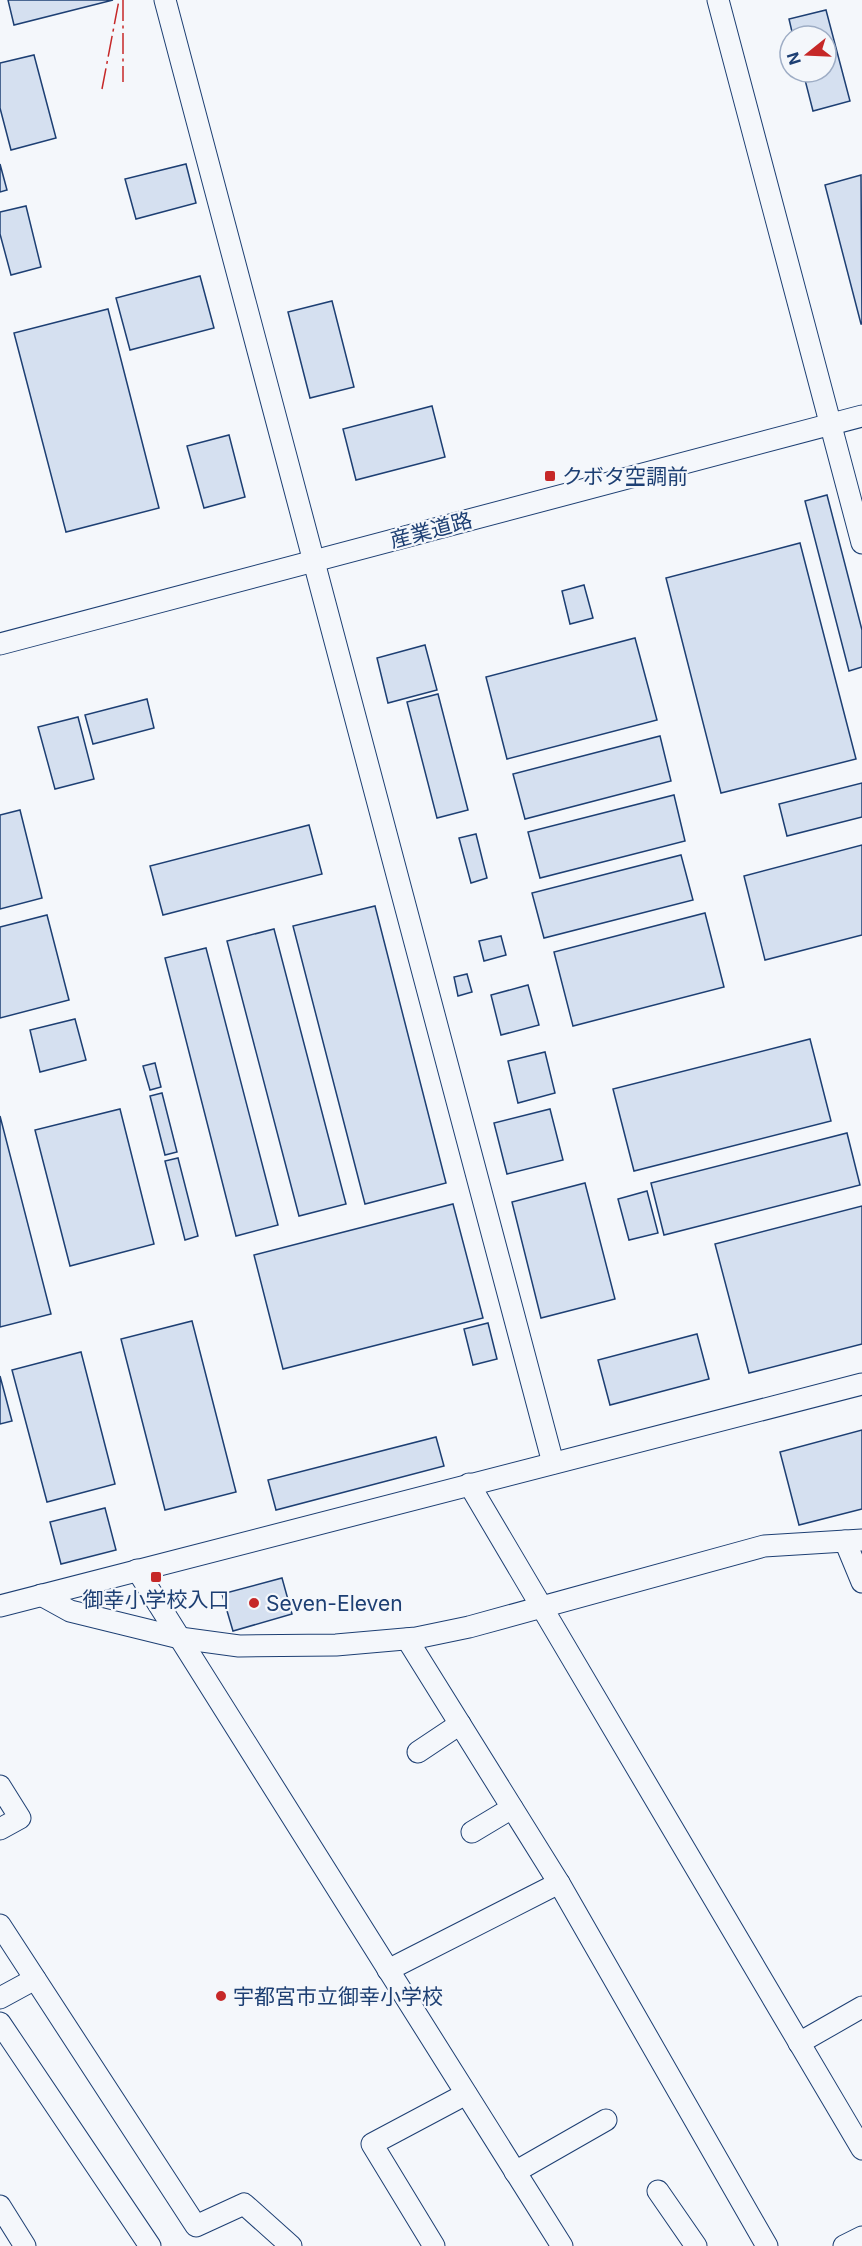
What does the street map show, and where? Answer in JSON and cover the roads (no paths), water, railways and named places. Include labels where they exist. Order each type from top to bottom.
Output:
[{"type":"street","points":[[165,0],[553,1463]]},
{"type":"street","points":[[718,0],[862,543]]},
{"type":"street","name":"産業道路","points":[[0,644],[862,416]]},
{"type":"street","points":[[0,1606],[862,1384]]},
{"type":"street","points":[[469,1484],[862,2149]]},
{"type":"street","points":[[41,1595],[70,1611],[180,1638],[239,1646],[336,1645],[407,1639],[469,1627],[542,1609],[764,1546],[853,1540],[862,1582]]},
{"type":"street","points":[[137,1570],[562,2246]]},
{"type":"street","points":[[407,1639],[559,1883],[767,2246]]},
{"type":"street","points":[[418,1752],[460,1724]]},
{"type":"street","points":[[0,1786],[20,1818],[0,1829]]},
{"type":"street","points":[[472,1832],[512,1808]]},
{"type":"street","points":[[388,1970],[559,1883]]},
{"type":"street","points":[[0,1925],[196,2226],[244,2204],[291,2246]]},
{"type":"street","points":[[0,1998],[35,1979]]},
{"type":"street","points":[[799,2043],[862,2007]]},
{"type":"street","points":[[0,2023],[150,2246]]},
{"type":"street","points":[[434,2246],[372,2144],[466,2094]]},
{"type":"street","points":[[515,2172],[606,2120]]},
{"type":"street","points":[[658,2191],[696,2246]]},
{"type":"street","points":[[0,2206],[25,2246]]},
{"type":"place","name":"クボタ空調前","points":[[550,476]]},
{"type":"place","name":"御幸小学校入口","points":[[156,1577]]},
{"type":"place","name":"Seven-Eleven","points":[[254,1603]]},
{"type":"place","name":"宇都宮市立御幸小学校","points":[[221,1996]]}]
